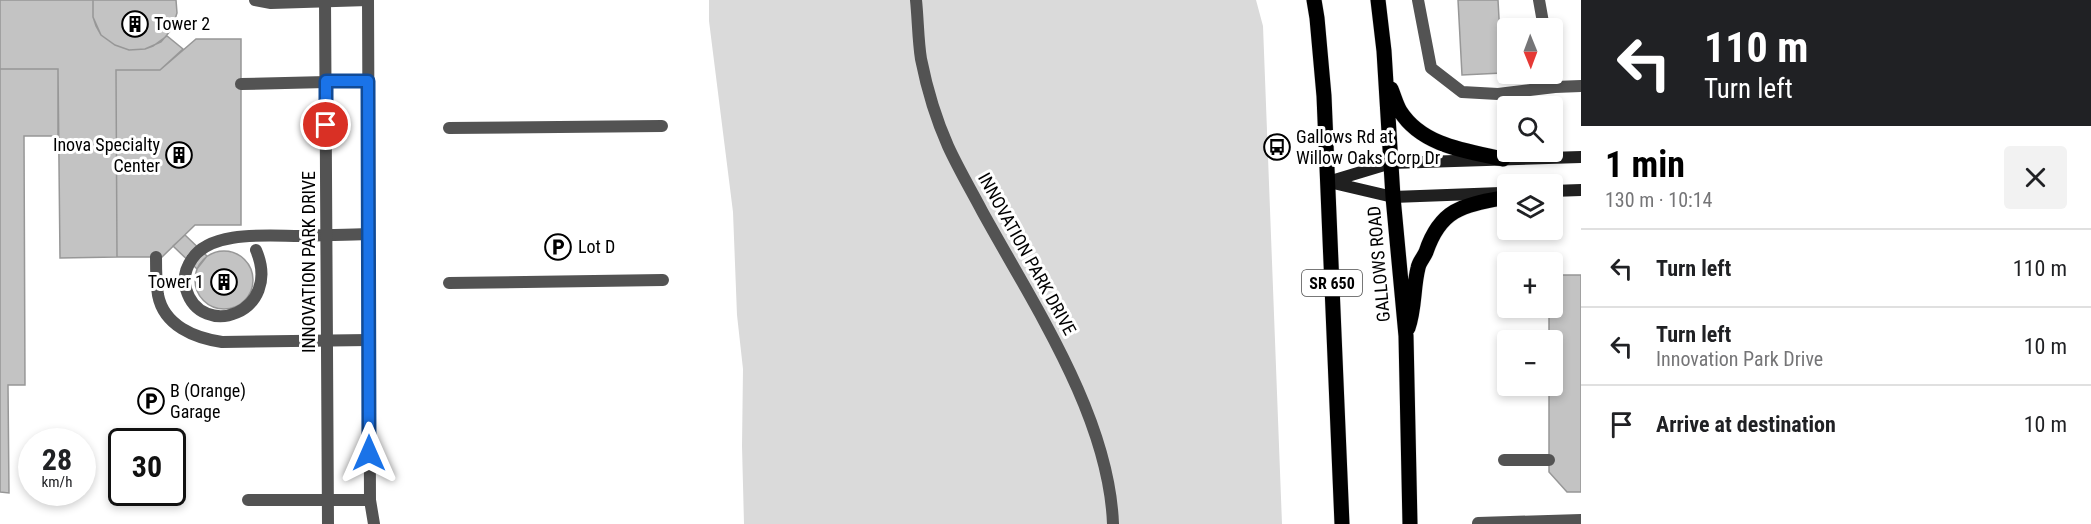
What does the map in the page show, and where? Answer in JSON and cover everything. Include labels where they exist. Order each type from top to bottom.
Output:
[{"type":"main road","name":"SR 650","points":[[1314,0],[1324,96],[1342,524]]},
{"type":"main road","name":"GALLOWS ROAD","points":[[1378,0],[1406,336],[1410,524]]},
{"type":"main road","points":[[1386,78],[1401,111],[1410,123],[1424,135],[1438,143],[1497,158]]},
{"type":"main road","points":[[1406,336],[1413,312],[1418,267],[1437,227],[1449,214],[1463,206],[1497,198]]},
{"type":"street","points":[[255,0],[271,3],[368,0],[370,500],[374,524]]},
{"type":"street","name":"INNOVATION PARK DRIVE","points":[[326,0],[328,524]]},
{"type":"street","name":"INNOVATION PARK DRIVE","points":[[916,0],[921,57],[948,147],[1072,376],[1100,451],[1109,485],[1113,524]]},
{"type":"street","points":[[1418,0],[1431,68],[1462,92],[1498,94],[1581,86]]},
{"type":"street","points":[[1539,0],[1542,18]]},
{"type":"street","points":[[241,84],[368,81]]},
{"type":"street","points":[[449,128],[662,126]]},
{"type":"street","points":[[1563,157],[1581,157]]},
{"type":"street","points":[[1328,182],[1391,163],[1497,159]]},
{"type":"street","points":[[1328,182],[1393,197],[1497,195]]},
{"type":"street","points":[[1563,191],[1581,190]]},
{"type":"street","points":[[256,250],[262,271],[262,282],[251,304],[230,315],[216,316],[204,312],[194,304],[186,291],[184,279],[186,267],[196,253],[211,243],[248,237],[368,234]]},
{"type":"street","points":[[156,257],[158,298],[165,312],[189,334],[222,342],[369,340]]},
{"type":"street","points":[[449,283],[663,280]]},
{"type":"street","points":[[1504,460],[1549,460]]},
{"type":"street","points":[[248,500],[370,500]]},
{"type":"street","points":[[1478,523],[1581,520]]},
{"type":"shaded area","points":[[709,0],[1256,0],[1263,26],[1282,524],[744,524],[743,369],[737,315],[733,212],[709,21]]},
{"type":"building","points":[[0,0],[93,0],[93,17],[96,26],[101,35],[115,45],[129,50],[145,49],[167,36],[183,49],[160,70],[116,70],[117,257],[60,258],[58,69],[0,69]]},
{"type":"building","name":"Tower 2","points":[[93,0],[176,0],[177,13],[172,29],[161,42],[145,49],[129,50],[115,45],[101,35],[93,17]]},
{"type":"building","points":[[1458,0],[1498,0],[1497,73],[1462,75]]},
{"type":"building","name":"Inova Specialty Center","points":[[196,39],[241,39],[241,225],[195,225],[162,257],[117,257],[116,70],[160,70]]},
{"type":"building","points":[[0,69],[58,69],[58,136],[24,136],[25,385],[8,385],[9,493],[0,492]]},
{"type":"building","points":[[185,235],[207,256],[197,269],[173,246]]},
{"type":"building","name":"Tower 1","points":[[224,251],[235,253],[248,264],[253,280],[251,291],[240,304],[224,309],[213,307],[200,296],[195,280],[197,269],[208,256]]},
{"type":"building","points":[[1563,275],[1581,275],[1581,492],[1567,492],[1549,472],[1549,396],[1563,396],[1563,330],[1549,330],[1549,318],[1563,318]]},
{"type":"place","name":"Tower 2","points":[[135,24]]},
{"type":"place","name":"Gallows Rd at Willow Oaks Corp Dr","points":[[1277,147]]},
{"type":"place","name":"Inova Specialty Center","points":[[179,155]]},
{"type":"place","name":"Lot D","points":[[558,247]]},
{"type":"place","name":"Tower 1","points":[[224,282]]},
{"type":"place","name":"B (Orange) Garage","points":[[151,401]]},
{"type":"route","points":[[326,125],[326,81],[368,81],[369,453]]}]
